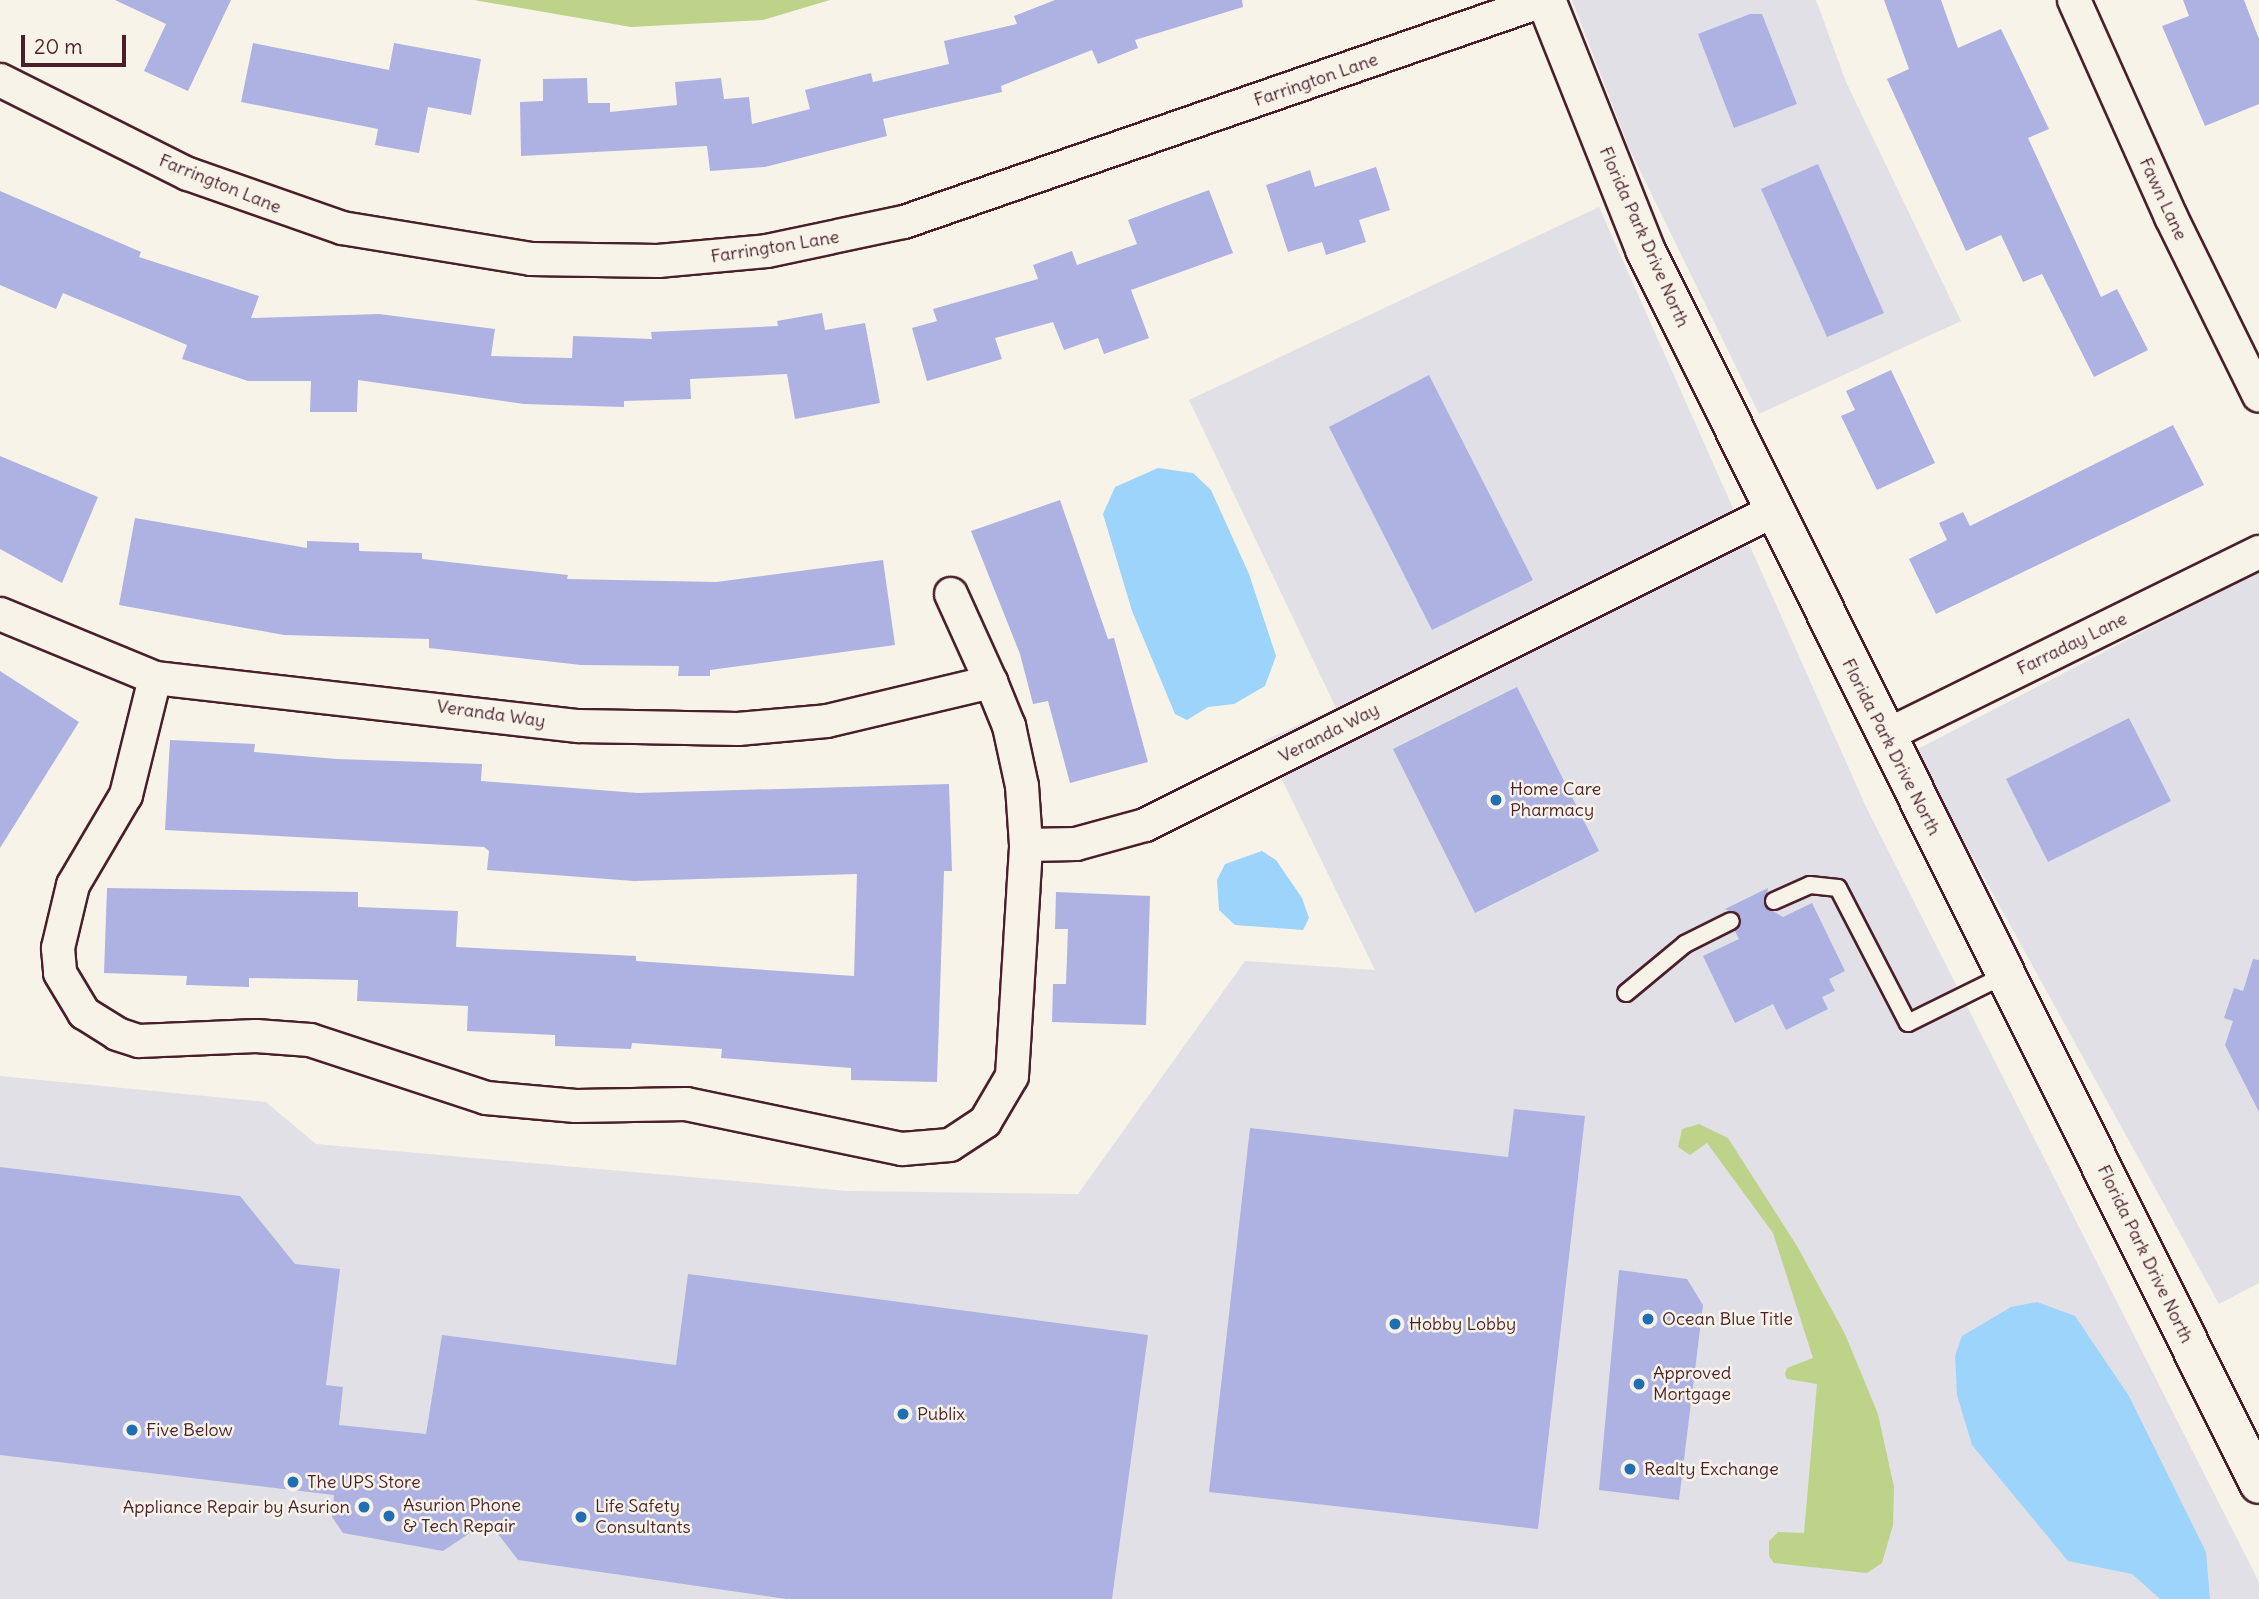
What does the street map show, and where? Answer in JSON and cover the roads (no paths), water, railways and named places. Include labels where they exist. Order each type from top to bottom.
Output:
[{"type":"street","name":"Farrington Lane","points":[[0,80],[188,174],[342,228],[531,259],[672,260],[767,251],[904,222],[1546,0]]},
{"type":"street","name":"Florida Park Drive North","points":[[1546,0],[1645,249],[2259,1484]]},
{"type":"street","name":"Fawn Lane","points":[[2074,0],[2171,217],[2259,396]]},
{"type":"street","name":"Veranda Way","points":[[1026,845],[1097,841],[1145,825],[1773,511]]},
{"type":"street","name":"Farraday Lane","points":[[1885,736],[2259,552]]},
{"type":"street","points":[[155,678],[131,783],[73,885],[58,948],[60,973],[85,1013],[117,1034],[139,1041],[256,1036],[310,1040],[486,1098],[576,1106],[686,1104],[902,1149],[950,1145],[985,1122],[1012,1076],[1026,845],[1022,786],[1009,726],[951,594]]},
{"type":"street","name":"Veranda Way","points":[[0,614],[155,678],[662,730],[827,722],[991,682]]},
{"type":"lane","points":[[1774,901],[1810,885],[1838,888],[1909,1023],[2005,975]]},
{"type":"lane","points":[[1626,993],[1685,944],[1731,921]]},
{"type":"water","points":[[1158,468],[1193,473],[1211,490],[1249,574],[1276,656],[1265,686],[1234,704],[1208,707],[1187,720],[1175,714],[1132,611],[1103,514],[1115,487]]},
{"type":"water","points":[[1262,851],[1276,860],[1302,898],[1309,918],[1303,930],[1235,925],[1219,910],[1217,880],[1225,864]]},
{"type":"water","points":[[2037,1302],[2075,1316],[2129,1396],[2206,1552],[2210,1599],[2160,1599],[2132,1574],[2068,1561],[1972,1445],[1957,1395],[1955,1356],[1962,1336],[2011,1307]]},
{"type":"place","name":"Home Care Pharmacy","points":[[1496,800]]},
{"type":"place","name":"Ocean Blue Title","points":[[1648,1319]]},
{"type":"place","name":"Hobby Lobby","points":[[1395,1324]]},
{"type":"place","name":"Approved Mortgage","points":[[1639,1384]]},
{"type":"place","name":"Publix","points":[[903,1414]]},
{"type":"place","name":"Five Below","points":[[132,1430]]},
{"type":"place","name":"Realty Exchange","points":[[1630,1469]]},
{"type":"place","name":"The UPS Store","points":[[293,1482]]},
{"type":"place","name":"Appliance Repair by Asurion","points":[[364,1507]]},
{"type":"place","name":"Asurion Phone & Tech Repair","points":[[389,1516]]},
{"type":"place","name":"Life Safety Consultants","points":[[581,1517]]}]
